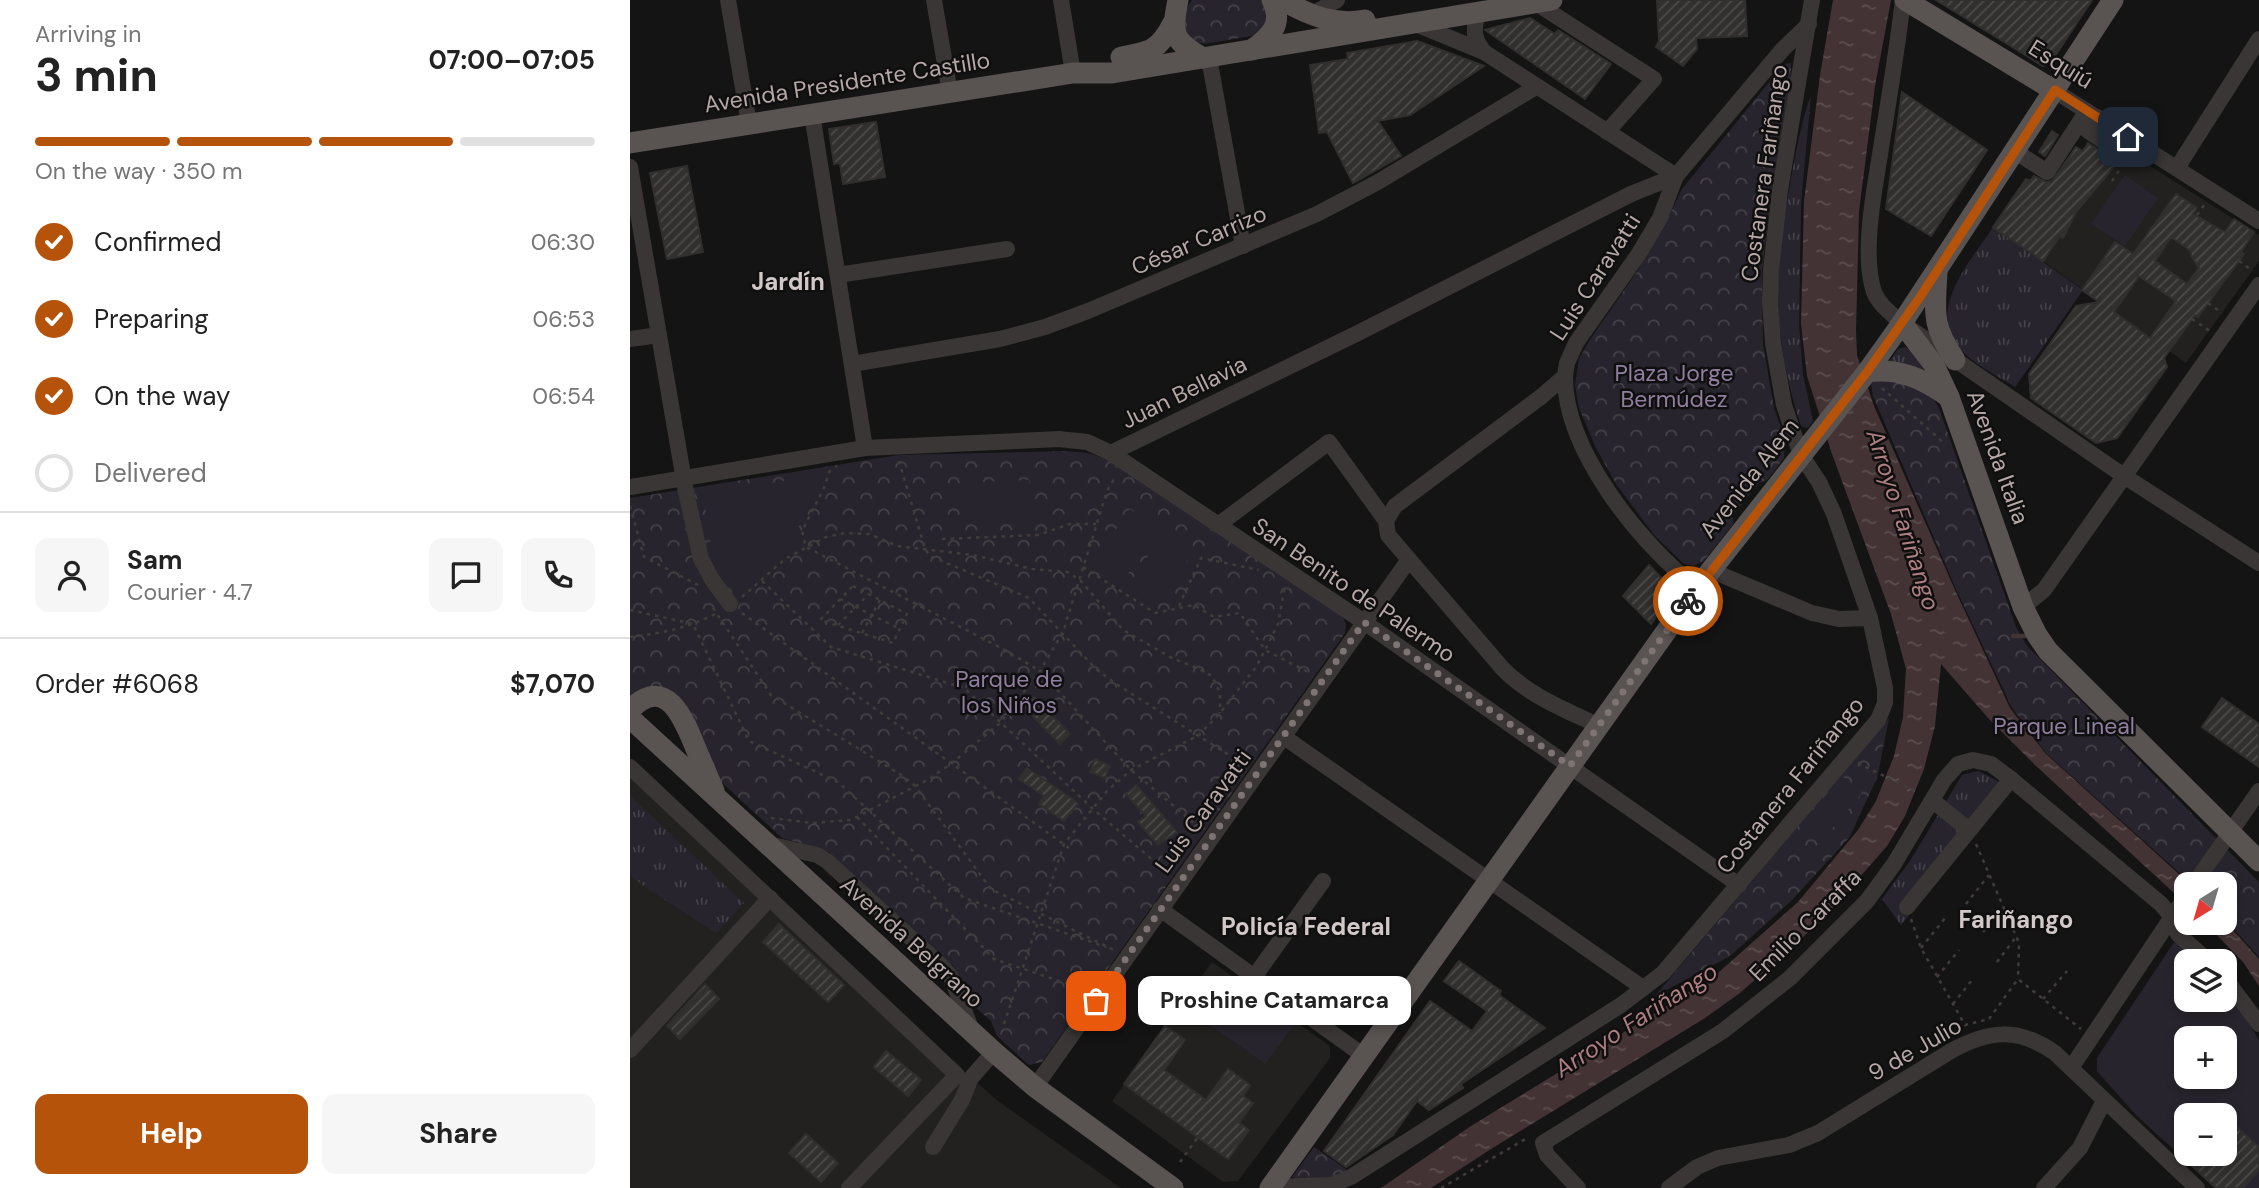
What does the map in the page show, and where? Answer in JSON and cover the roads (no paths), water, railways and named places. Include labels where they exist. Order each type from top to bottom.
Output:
[{"type":"main road","points":[[1178,0],[1174,31],[1181,43],[1206,58]]},
{"type":"main road","points":[[1252,50],[1274,29],[1277,12],[1272,0]]},
{"type":"main road","points":[[1282,0],[1311,15],[1331,21],[1352,22],[1544,1]]},
{"type":"main road","name":"Esquiú","points":[[1904,0],[2055,90]]},
{"type":"main road","name":"Avenida Alem","points":[[1270,1188],[1710,570],[1815,438],[1872,378],[1902,323],[2113,0]]},
{"type":"main road","points":[[1252,50],[1416,24],[1479,7]]},
{"type":"main road","name":"Avenida Presidente Castillo","points":[[1073,73],[1109,60],[1147,52],[1157,47],[1173,23]]},
{"type":"main road","name":"Avenida Presidente Castillo","points":[[630,143],[1073,73],[1112,73],[1252,50]]},
{"type":"main road","points":[[1938,270],[1936,324],[1941,340],[1955,360]]},
{"type":"main road","name":"Avenida Italia","points":[[1902,323],[1934,365],[1949,397],[2023,607],[2037,635],[2049,651],[2259,861]]},
{"type":"main road","points":[[1872,378],[1883,370],[1900,372],[1924,381],[1949,397]]},
{"type":"main road","points":[[630,710],[646,697],[657,696],[672,703],[688,730],[717,799]]},
{"type":"main road","name":"Avenida Belgrano","points":[[630,718],[994,1052],[1035,1087],[1173,1188]]},
{"type":"street","points":[[728,0],[749,124]]},
{"type":"street","points":[[934,0],[950,93]]},
{"type":"street","points":[[1061,0],[1073,73]]},
{"type":"street","points":[[1311,15],[1337,0]]},
{"type":"street","name":"Costanera Fariñango","points":[[1270,1188],[1332,1185],[1351,1177],[1621,1005],[1663,973],[1878,720],[1885,703],[1885,688],[1870,618],[1834,514],[1819,482],[1801,455],[1784,405],[1773,343],[1771,270],[1780,190],[1812,0]]},
{"type":"street","name":"Avenida Italia","points":[[1902,323],[1875,295],[1869,259],[1872,204],[1904,0]]},
{"type":"street","points":[[1544,1],[1654,79],[1607,132]]},
{"type":"street","points":[[1479,7],[1474,33],[1483,52]]},
{"type":"street","points":[[1416,24],[1483,52],[1676,176]]},
{"type":"street","name":"Luis Caravatti","points":[[1386,522],[1395,506],[1542,397],[1565,376],[1567,363],[1576,343],[1644,246],[1660,218],[1676,176],[1783,49],[1809,24]]},
{"type":"street","points":[[2177,168],[2259,39]]},
{"type":"street","points":[[1206,58],[1243,246]]},
{"type":"street","name":"César Carrizo","points":[[852,364],[1000,339],[1045,327],[1317,214],[1378,182],[1536,87]]},
{"type":"street","name":"Esquiú","points":[[2055,90],[2259,221]]},
{"type":"street","points":[[812,114],[865,448]]},
{"type":"street","points":[[2016,152],[2048,172],[2092,114]]},
{"type":"street","points":[[630,167],[684,477],[701,559],[730,604]]},
{"type":"street","name":"Juan Bellavia","points":[[630,487],[865,448],[1059,439],[1087,442],[1111,453],[1356,334],[1630,194],[1676,176]]},
{"type":"street","points":[[838,275],[1007,249]]},
{"type":"street","points":[[2023,607],[2044,590],[2259,285]]},
{"type":"street","points":[[1902,323],[2124,476],[2259,563]]},
{"type":"street","points":[[630,340],[659,335]]},
{"type":"street","points":[[1565,376],[1570,410],[1580,441],[1595,470],[1615,502],[1660,555],[1673,570],[1697,588]]},
{"type":"street","points":[[1218,525],[1329,442],[1386,522],[1388,535],[1408,561],[1519,685],[1599,726]]},
{"type":"street","name":"San Benito de Palermo","points":[[1111,453],[1364,622],[1739,885]]},
{"type":"street","name":"Luis Caravatti","points":[[1035,1087],[1408,561]]},
{"type":"street","points":[[1710,570],[1812,613],[1839,619],[1870,618]]},
{"type":"street","points":[[1284,737],[1643,988]]},
{"type":"street","name":"Emilio Caraffa","points":[[1578,1188],[1547,1155],[1543,1143],[1723,1031],[1790,978],[1867,901],[1894,864],[1944,780],[1958,764],[1973,760],[1991,764],[2161,904],[2174,905]]},
{"type":"street","points":[[630,767],[957,1074],[849,1188]]},
{"type":"street","points":[[1907,907],[2011,779]]},
{"type":"street","points":[[2202,872],[2259,791]]},
{"type":"street","points":[[1933,801],[1969,830]]},
{"type":"street","points":[[765,843],[817,855],[828,861],[944,968],[952,979],[973,1033]]},
{"type":"street","points":[[1254,977],[1323,881]]},
{"type":"street","points":[[630,1050],[770,898]]},
{"type":"street","points":[[1160,909],[1364,1056]]},
{"type":"street","points":[[2071,1068],[2174,914]]},
{"type":"street","name":"Emilio Caraffa","points":[[2179,935],[2195,949]]},
{"type":"street","points":[[2237,994],[2259,1024]]},
{"type":"street","name":"9 de Julio","points":[[1669,1188],[1697,1167],[1718,1158],[1789,1145],[1818,1133],[1971,1040],[1999,1033],[2042,1043],[2197,1188]]},
{"type":"street","points":[[933,1147],[962,1100],[971,1077],[994,1052]]},
{"type":"street","points":[[947,1085],[962,1100]]},
{"type":"street","points":[[2049,1186],[2080,1148],[2104,1101]]},
{"type":"water","name":"Arroyo Fariñango","points":[[1833,0],[1891,0],[1875,86],[1859,211],[1857,355],[1874,406],[2010,708],[2046,754],[2177,872],[2174,872],[2174,893],[2035,765],[1989,719],[1941,664],[1935,726],[1924,769],[1905,816],[1887,846],[1821,921],[1740,993],[1705,1018],[1431,1188],[1381,1188],[1471,1126],[1719,972],[1798,902],[1858,830],[1876,801],[1894,756],[1903,717],[1906,669],[1891,614],[1832,454],[1807,376],[1801,324],[1804,201],[1820,75]]},
{"type":"water","points":[[2237,934],[2259,959],[2259,986],[2237,956],[2237,949],[2230,949],[2217,935]]},
{"type":"waterway","points":[[2013,636],[2029,636]]},
{"type":"place","name":"Proshine Catamarca","points":[[1096,1001]]},
{"type":"district","name":"Jardín","points":[[788,282]]},
{"type":"district","name":"Fariñango","points":[[2016,920]]},
{"type":"district","name":"Policía Federal","points":[[1306,927]]},
{"type":"park label","name":"Plaza Jorge Bermúdez","points":[[1674,386]]},
{"type":"park label","name":"Parque de los Niños","points":[[1009,692]]},
{"type":"park label","name":"Parque Lineal","points":[[2064,726]]}]
